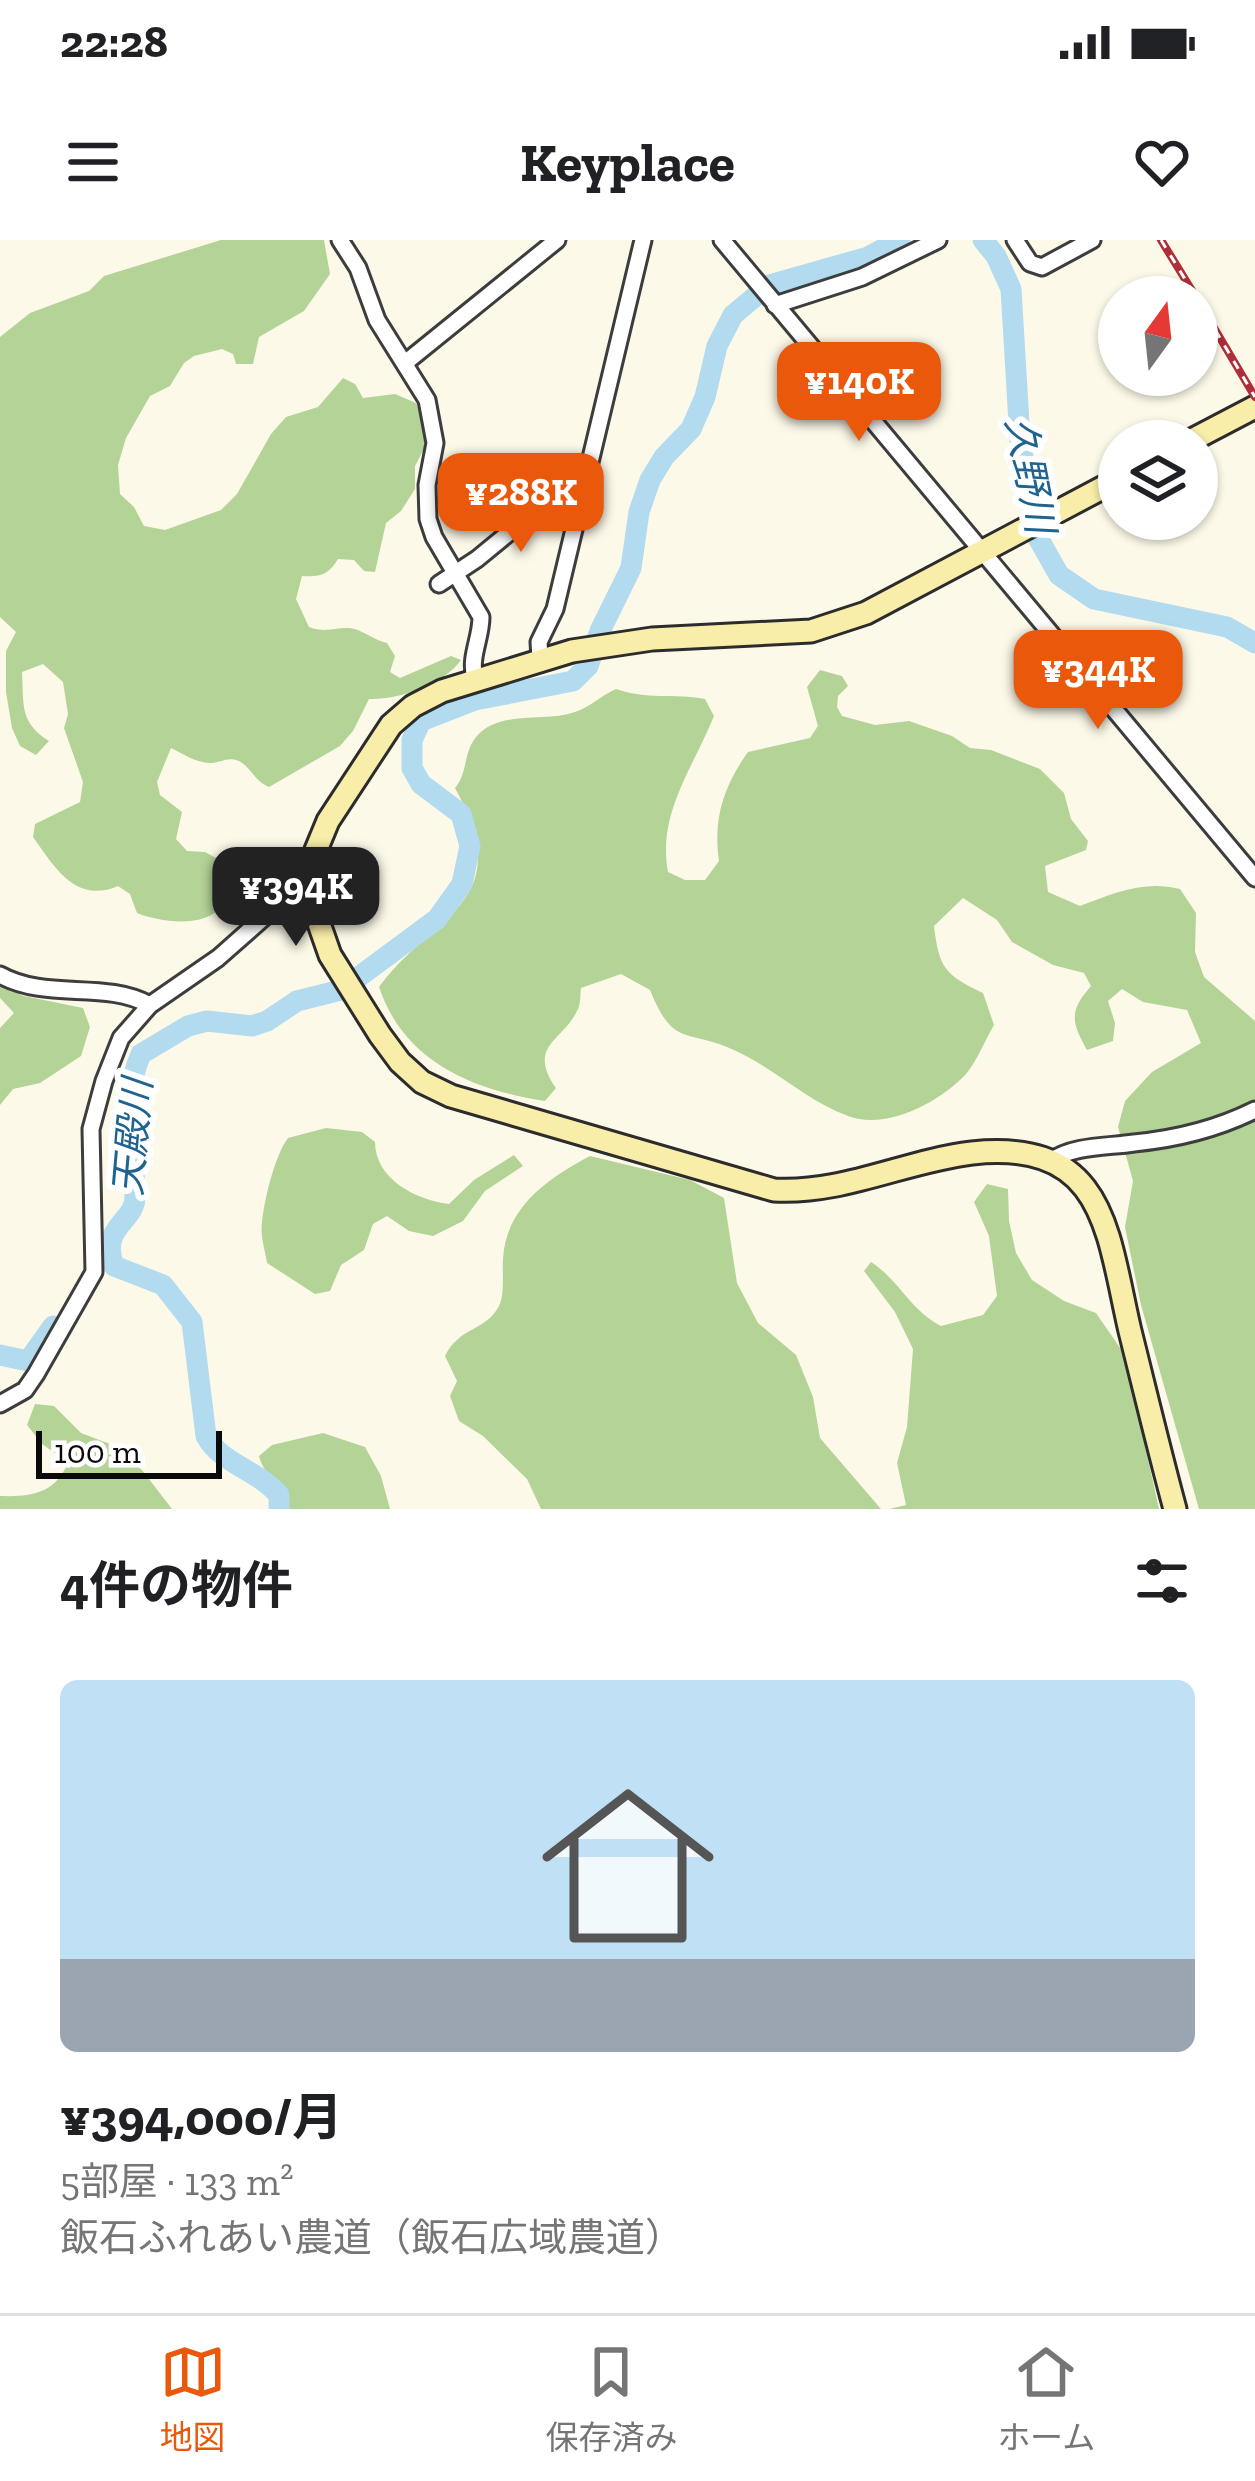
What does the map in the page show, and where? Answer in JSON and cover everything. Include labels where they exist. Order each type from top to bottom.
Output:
[{"type":"street","points":[[340,240],[364,281],[377,320],[427,400],[434,432],[428,519],[481,617],[471,666],[475,679]]},
{"type":"street","points":[[405,363],[557,240]]},
{"type":"street","points":[[540,659],[539,643],[555,610],[643,240]]},
{"type":"street","points":[[722,240],[1255,878]]},
{"type":"street","points":[[772,301],[880,269],[938,240]]},
{"type":"street","points":[[1016,240],[1030,263],[1042,267],[1092,240]]},
{"type":"street","points":[[1218,426],[1255,407]]},
{"type":"street","points":[[439,584],[567,484],[584,479]]},
{"type":"street","points":[[1098,490],[866,613],[811,631],[611,644],[572,651],[475,679],[413,706],[383,736],[328,821],[316,850],[309,895],[319,930],[400,1062],[422,1082],[451,1096],[735,1181],[798,1192],[964,1154],[1001,1151],[1051,1161],[1084,1189],[1110,1232],[1175,1509]]},
{"type":"street","points":[[0,1404],[25,1390],[94,1272],[91,1129],[121,1038],[150,1005],[218,958],[279,904],[309,895]]},
{"type":"street","points":[[0,974],[28,988],[112,994],[150,1005]]},
{"type":"street","points":[[1051,1161],[1062,1153],[1214,1127],[1255,1110]]},
{"type":"green space","points":[[221,240],[324,240],[330,274],[304,311],[259,337],[253,364],[236,364],[233,354],[222,349],[194,356],[170,386],[150,396],[126,438],[118,465],[120,494],[144,526],[165,530],[221,510],[237,494],[286,417],[318,407],[343,378],[355,384],[363,398],[395,394],[416,403],[423,416],[425,447],[415,466],[415,489],[401,511],[386,523],[375,572],[364,571],[354,560],[338,559],[323,574],[302,576],[296,599],[309,627],[354,629],[387,643],[395,656],[390,672],[400,678],[451,656],[461,660],[443,677],[419,689],[369,699],[340,746],[269,787],[239,761],[204,762],[171,748],[157,782],[160,795],[182,812],[176,839],[187,851],[205,852],[229,865],[226,896],[215,913],[170,921],[137,913],[130,894],[118,886],[103,890],[78,887],[58,871],[33,837],[35,824],[80,802],[83,782],[64,728],[68,714],[63,682],[43,664],[22,672],[24,703],[32,727],[49,741],[36,755],[20,746],[12,728],[6,651],[16,632],[0,617],[0,337],[30,313],[89,291],[104,276]]},
{"type":"green space","points":[[820,670],[842,676],[848,686],[838,696],[842,716],[875,725],[909,721],[952,736],[970,748],[991,750],[1040,769],[1064,793],[1071,819],[1088,841],[1086,850],[1045,866],[1048,892],[1080,906],[1142,887],[1180,889],[1196,913],[1195,952],[1204,977],[1255,1021],[1255,1509],[1199,1509],[1141,1305],[1125,1227],[1133,1181],[1118,1127],[1125,1101],[1152,1072],[1201,1043],[1187,1010],[1143,1002],[1122,989],[1108,1001],[1115,1023],[1113,1041],[1087,1050],[1075,1017],[1091,986],[1084,973],[1053,965],[1012,942],[997,920],[963,898],[934,926],[938,952],[952,975],[983,993],[994,1025],[970,1069],[955,1084],[927,1104],[895,1117],[863,1120],[848,1116],[734,1050],[683,1034],[666,1021],[650,990],[621,974],[581,988],[578,1009],[546,1053],[548,1074],[556,1088],[545,1101],[492,1089],[444,1068],[405,1035],[390,1013],[379,987],[462,903],[474,882],[478,857],[472,827],[455,788],[472,743],[486,728],[509,720],[575,712],[616,689],[705,699],[714,716],[672,811],[666,851],[668,872],[685,880],[705,880],[719,861],[719,817],[732,778],[748,752],[810,738],[818,726],[807,687]]},
{"type":"green space","points":[[0,986],[83,1008],[90,1027],[81,1056],[40,1083],[13,1089],[0,1105],[0,1028],[14,1013],[0,998]]},
{"type":"green space","points":[[326,1128],[362,1132],[375,1142],[390,1177],[436,1202],[449,1204],[474,1180],[514,1155],[523,1166],[485,1191],[463,1221],[433,1236],[409,1231],[387,1216],[373,1224],[364,1250],[341,1265],[330,1291],[315,1294],[267,1263],[262,1228],[271,1178],[288,1138]]},
{"type":"green space","points":[[590,1156],[690,1180],[724,1198],[737,1283],[758,1323],[796,1355],[813,1397],[820,1438],[881,1509],[541,1509],[527,1479],[483,1436],[459,1421],[450,1396],[457,1381],[445,1356],[458,1339],[487,1321],[499,1306],[506,1241],[521,1210],[544,1185]]},
{"type":"green space","points":[[987,1184],[1008,1189],[1016,1253],[1032,1280],[1064,1301],[1096,1313],[1125,1355],[1159,1509],[889,1509],[906,1505],[897,1463],[907,1427],[913,1349],[895,1312],[864,1271],[871,1262],[941,1326],[983,1315],[997,1296],[989,1236],[974,1202]]},
{"type":"green space","points":[[35,1404],[54,1406],[81,1433],[110,1444],[142,1470],[172,1509],[0,1509],[0,1496],[22,1496],[49,1487],[68,1462],[42,1444],[27,1425]]},
{"type":"green space","points":[[323,1433],[365,1447],[381,1476],[390,1509],[287,1509],[283,1493],[259,1456],[272,1445]]},
{"type":"waterway","name":"天殿川","points":[[114,1266],[111,1242],[135,1197],[130,1107],[141,1054],[188,1026],[207,1021],[252,1026],[297,1001],[341,990],[437,919],[462,884],[470,846],[461,814],[421,784],[412,768],[412,740],[421,721],[475,700],[573,681],[588,666],[631,568],[639,512],[650,480],[691,429],[705,397],[717,346],[733,315],[769,285],[868,257],[900,240]]},
{"type":"waterway","name":"久野川","points":[[983,240],[1011,289],[1020,440],[1037,536],[1059,575],[1094,599],[1227,627],[1255,643]]},
{"type":"waterway","name":"天殿川","points":[[114,1266],[163,1285],[192,1322],[206,1436],[221,1454],[270,1486],[279,1495],[279,1509]]},
{"type":"waterway","points":[[0,1355],[28,1361],[53,1326]]},
{"type":"railway","points":[[1161,240],[1183,276]]},
{"type":"railway","points":[[1218,334],[1255,397]]}]
